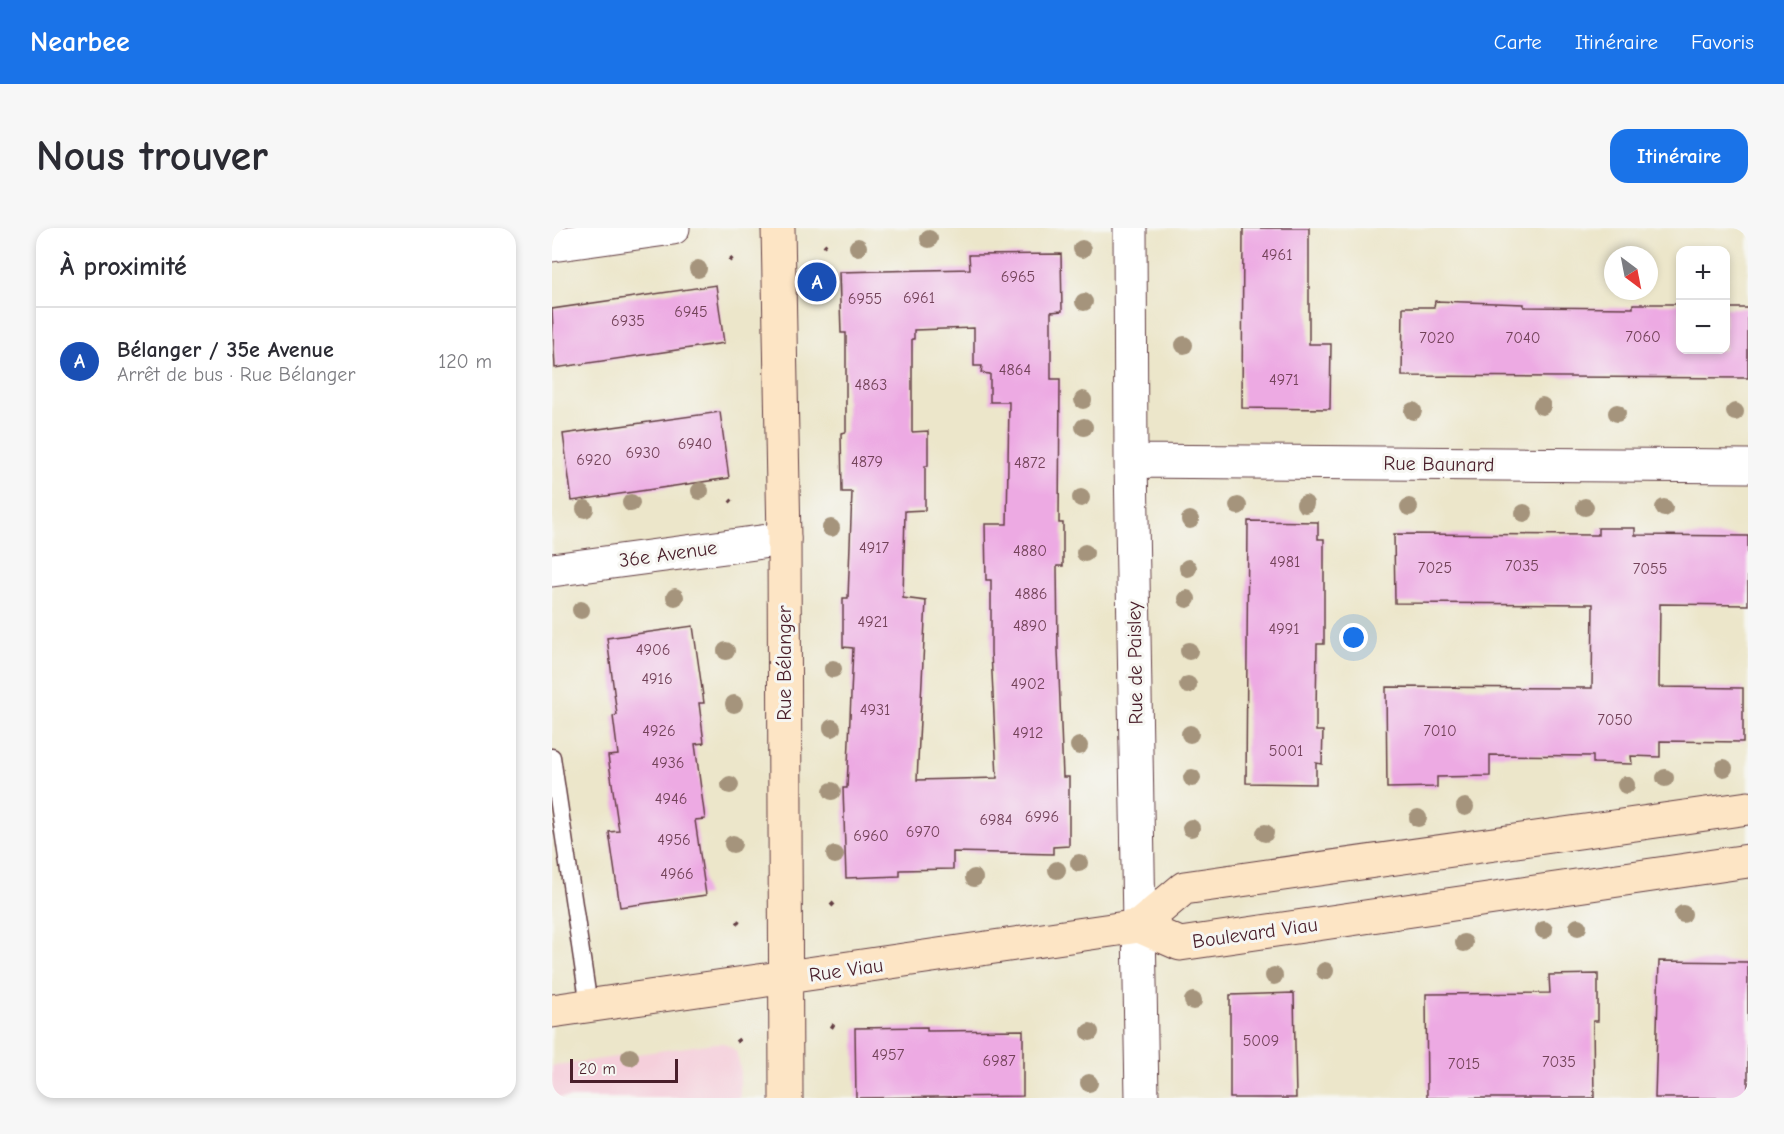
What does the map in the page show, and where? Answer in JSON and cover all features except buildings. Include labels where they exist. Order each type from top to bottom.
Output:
[{"type":"main road","name":"Rue Bélanger","points":[[778,228],[784,539],[786,1098]]},
{"type":"main road","points":[[1139,926],[1184,888],[1748,808]]},
{"type":"main road","name":"Boulevard Viau","points":[[1139,926],[1180,944],[1748,861]]},
{"type":"main road","name":"Rue Viau","points":[[552,1011],[1139,926]]},
{"type":"street","points":[[552,245],[673,228]]},
{"type":"street","name":"Rue de Paisley","points":[[1130,228],[1131,461],[1142,1098]]},
{"type":"street","name":"Rue Baunard","points":[[1131,461],[1748,466]]},
{"type":"street","name":"36e Avenue","points":[[552,570],[784,539]]},
{"type":"lane","points":[[552,757],[589,1006]]},
{"type":"path","points":[[729,261],[734,257]]},
{"type":"shaded area","points":[[724,1043],[736,1051],[740,1066],[740,1098],[552,1098],[552,1066]]},
{"type":"place","name":"Bélanger / 35e Avenue","points":[[817,282]]}]
